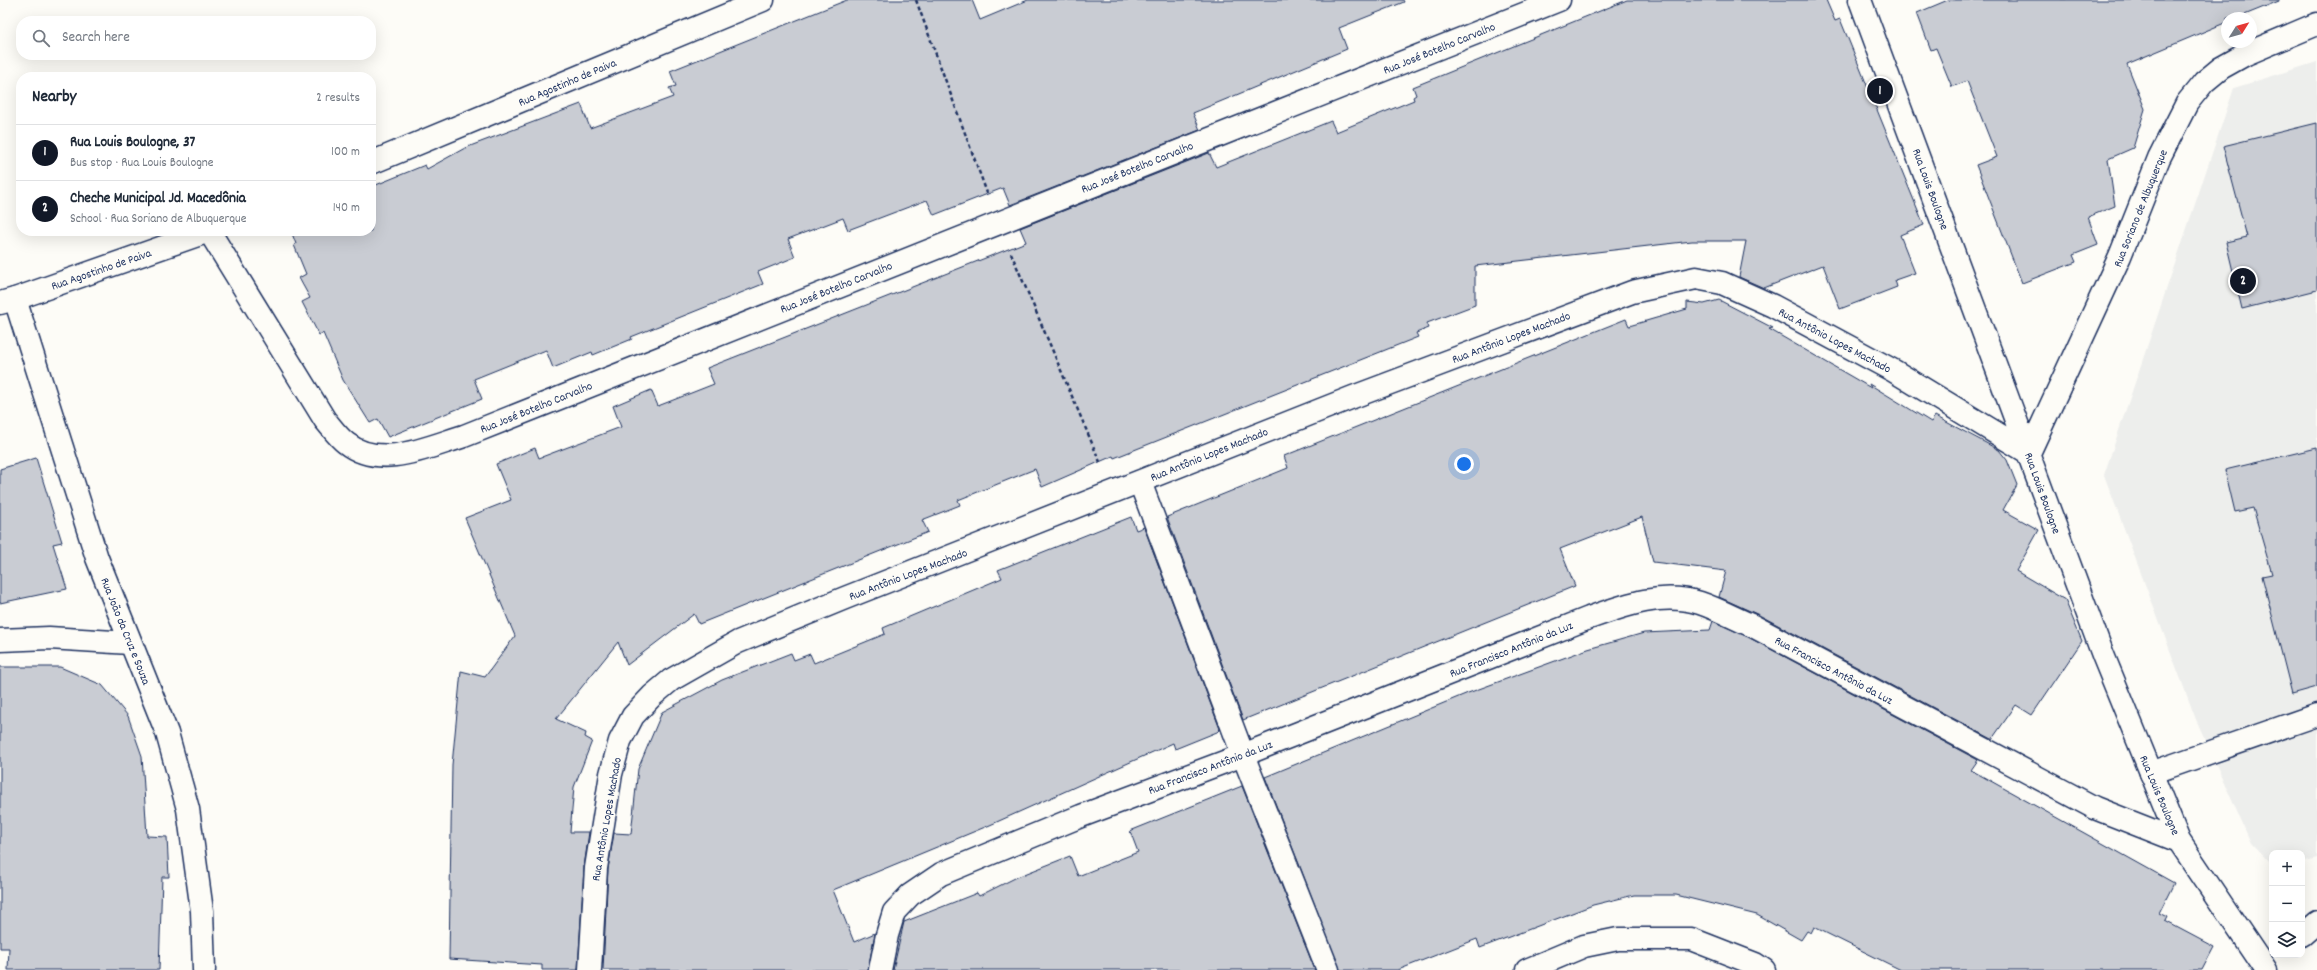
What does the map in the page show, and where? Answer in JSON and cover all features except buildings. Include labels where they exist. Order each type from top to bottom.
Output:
[{"type":"street","name":"Rua Agostinho de Paiva","points":[[376,162],[763,0]]},
{"type":"street","name":"Rua José Botelho Carvalho","points":[[212,236],[325,420],[347,443],[369,454],[401,455],[464,436],[1559,0]]},
{"type":"street","name":"Rua Louis Boulogne","points":[[1860,0],[2103,655],[2179,841],[2270,964]]},
{"type":"street","name":"Rua Soriano de Albuquerque","points":[[2029,454],[2120,256],[2159,158],[2187,103],[2204,82],[2221,68],[2246,54],[2317,24]]},
{"type":"street","name":"Rua Agostinho de Paiva","points":[[8,301],[195,236]]},
{"type":"street","name":"Rua Antônio Lopes Machado","points":[[590,970],[596,868],[611,774],[620,742],[633,716],[652,696],[671,680],[738,642],[1353,397],[1632,292],[1696,278],[1722,283],[1773,306],[1894,372],[2029,454]]},
{"type":"street","name":"Rua João da Cruz e Souza","points":[[8,301],[97,558],[167,733],[188,808],[202,911],[204,970]]},
{"type":"street","points":[[1140,482],[1328,970]]},
{"type":"street","name":"Rua Francisco Antônio da Luz","points":[[880,970],[887,935],[894,912],[910,895],[941,874],[1081,816],[1244,755],[1626,604],[1670,598],[1700,603],[1754,626],[2095,808],[2179,841]]},
{"type":"street","points":[[0,640],[49,638],[130,642]]},
{"type":"street","points":[[2151,773],[2317,715]]},
{"type":"street","points":[[2305,932],[2317,922]]},
{"type":"street","points":[[1526,970],[1584,946],[1618,939],[1691,939],[1754,964],[1764,970]]},
{"type":"shaded area","points":[[2317,62],[2317,858],[2305,861],[2305,850],[2269,850],[2269,862],[2251,843],[2195,717],[2104,475],[2234,88]]},
{"type":"place","name":"Rua Louis Boulogne, 37","points":[[1880,91]]},
{"type":"place","name":"Cheche Municipal Jd. Macedônia","points":[[2243,281]]}]
